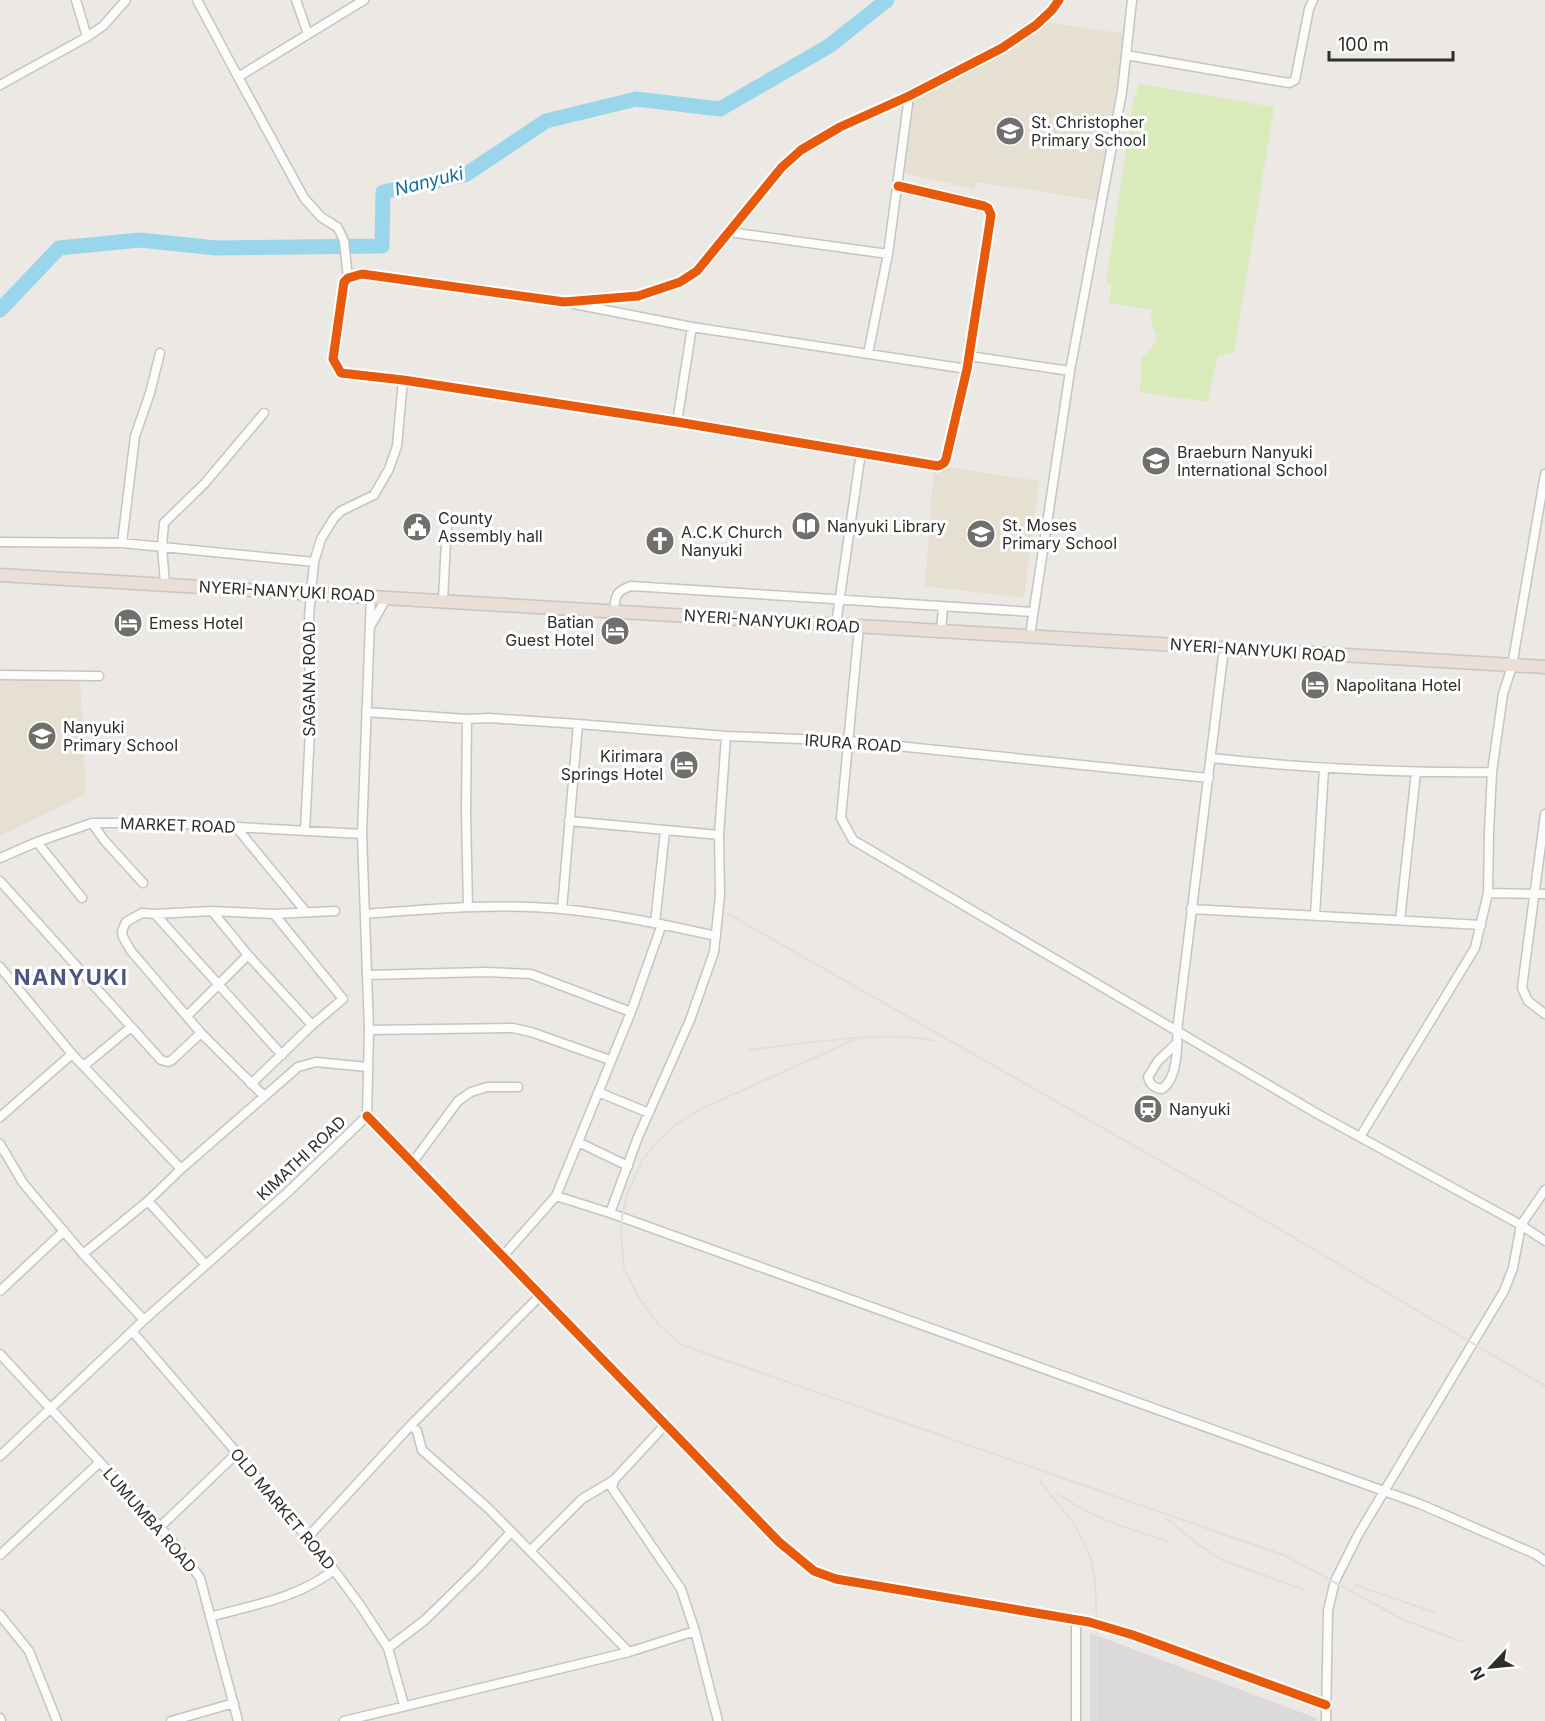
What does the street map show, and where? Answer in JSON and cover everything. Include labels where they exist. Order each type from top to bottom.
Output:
[{"type":"highway","name":"NYERI-NANYUKI ROAD","points":[[0,574],[1545,667]]},
{"type":"street","points":[[76,0],[87,38]]},
{"type":"street","points":[[0,85],[87,38],[103,26],[126,0]]},
{"type":"street","points":[[197,0],[304,198],[321,217],[337,227],[344,241],[348,278]]},
{"type":"street","points":[[296,0],[308,34]]},
{"type":"street","points":[[238,77],[364,0]]},
{"type":"street","points":[[564,302],[638,296],[680,282],[697,271],[782,166],[801,150],[840,127],[909,96],[1010,43],[1041,20],[1059,0]]},
{"type":"street","points":[[1030,636],[1070,371],[1122,92],[1132,0]]},
{"type":"street","points":[[1126,55],[1289,83],[1295,80],[1309,9],[1313,0]]},
{"type":"street","points":[[868,354],[888,254],[909,96]]},
{"type":"street","points":[[898,186],[975,203],[990,210],[967,369],[944,463],[938,466],[677,422],[403,380],[341,373],[334,364],[344,282],[348,278],[362,274],[564,302],[692,327],[967,369]]},
{"type":"street","points":[[729,232],[888,254]]},
{"type":"street","points":[[677,422],[692,327]]},
{"type":"street","points":[[122,543],[135,436],[150,393],[160,353]]},
{"type":"street","points":[[969,356],[1070,371]]},
{"type":"street","name":"SAGANA ROAD","points":[[305,831],[310,731],[309,616],[314,562],[321,539],[334,518],[341,511],[374,495],[389,470],[397,446],[403,380]]},
{"type":"street","points":[[165,584],[162,547],[164,523],[205,483],[264,413]]},
{"type":"street","points":[[836,624],[861,453]]},
{"type":"street","points":[[1360,1137],[1475,948],[1488,893],[1492,772],[1503,694],[1512,666],[1545,474]]},
{"type":"street","points":[[443,600],[447,522]]},
{"type":"street","points":[[0,542],[122,543],[314,562]]},
{"type":"street","points":[[614,611],[615,595],[619,590],[632,586],[1033,612]]},
{"type":"street","name":"KIMATHI ROAD","points":[[0,1456],[144,1320],[288,1192],[367,1116],[369,1030],[362,834],[371,596]]},
{"type":"street","name":"KIMATHI ROAD","points":[[371,625],[387,597]]},
{"type":"street","points":[[941,631],[943,607]]},
{"type":"street","points":[[859,627],[841,818],[853,840],[1290,1098],[1521,1225],[1545,1241]]},
{"type":"street","points":[[1177,1043],[1150,1071],[1149,1083],[1155,1089],[1162,1089],[1168,1085],[1172,1075],[1177,1043],[1191,909],[1224,648]]},
{"type":"street","points":[[0,675],[99,676]]},
{"type":"street","name":"IRURA ROAD","points":[[366,712],[467,719],[489,718],[726,736],[849,741],[1209,778]]},
{"type":"street","points":[[467,719],[468,907]]},
{"type":"street","points":[[562,909],[578,724]]},
{"type":"street","points":[[610,1213],[649,1113],[690,1020],[714,952],[720,895],[719,835],[726,736]]},
{"type":"street","points":[[1210,758],[1324,769],[1492,772]]},
{"type":"street","points":[[1315,915],[1324,769]]},
{"type":"street","points":[[1400,920],[1416,772]]},
{"type":"street","points":[[1545,814],[1522,988],[1528,1001],[1545,1014]]},
{"type":"street","points":[[569,821],[719,835]]},
{"type":"street","points":[[92,823],[104,840],[143,882]]},
{"type":"street","name":"MARKET ROAD","points":[[0,858],[92,823],[164,823],[362,834]]},
{"type":"street","points":[[236,827],[306,912]]},
{"type":"street","points":[[503,1256],[556,1196],[630,1012],[658,923],[665,831]]},
{"type":"street","points":[[37,842],[82,898]]},
{"type":"street","points":[[0,881],[164,1062],[172,1059],[201,1033]]},
{"type":"street","points":[[1488,893],[1545,894]]},
{"type":"street","points":[[365,914],[468,907],[562,909],[658,923],[716,936]]},
{"type":"street","points":[[1191,909],[1481,925]]},
{"type":"street","points":[[264,1096],[201,1033],[131,951],[122,931],[126,922],[142,913],[212,911],[274,914],[335,911]]},
{"type":"street","points":[[212,911],[248,955],[312,1025]]},
{"type":"street","points":[[155,914],[282,1055]]},
{"type":"street","points":[[251,1084],[343,998],[274,914]]},
{"type":"street","points":[[187,1016],[248,955]]},
{"type":"street","points":[[1,970],[72,1054],[85,1065],[181,1169]]},
{"type":"street","points":[[367,975],[485,972],[531,974],[630,1012]]},
{"type":"street","points":[[85,1065],[131,1027]]},
{"type":"street","points":[[369,1030],[513,1028],[531,1032],[610,1060]]},
{"type":"street","points":[[0,1117],[72,1054]]},
{"type":"street","points":[[83,1254],[148,1201],[291,1071],[305,1064],[316,1062],[367,1066]]},
{"type":"street","points":[[413,1162],[458,1101],[471,1092],[487,1087],[518,1088]]},
{"type":"street","points":[[598,1092],[649,1113]]},
{"type":"street","points":[[367,1116],[779,1542],[814,1570],[836,1579],[1076,1620],[1133,1635],[1326,1705]]},
{"type":"street","points":[[578,1142],[628,1166]]},
{"type":"street","points":[[0,1144],[23,1183],[83,1254],[144,1320]]},
{"type":"street","points":[[1326,1721],[1328,1610],[1332,1590],[1341,1566],[1504,1291],[1513,1269],[1521,1225],[1545,1190]]},
{"type":"street","points":[[556,1196],[610,1213],[1420,1504],[1535,1554],[1545,1561]]},
{"type":"street","points":[[148,1201],[206,1264]]},
{"type":"street","points":[[0,1291],[64,1232]]},
{"type":"street","points":[[307,1538],[411,1425],[540,1296]]},
{"type":"street","name":"OLD MARKET ROAD","points":[[132,1331],[334,1570],[360,1605],[388,1648],[404,1705]]},
{"type":"street","name":"LUMUMBA ROAD","points":[[2,1359],[160,1527],[200,1578],[238,1721]]},
{"type":"street","points":[[531,1550],[582,1499],[614,1480],[666,1424]]},
{"type":"street","points":[[411,1425],[417,1431],[422,1450],[489,1509],[629,1652]]},
{"type":"street","points":[[160,1527],[237,1454]]},
{"type":"street","points":[[0,1555],[100,1462]]},
{"type":"street","points":[[614,1480],[612,1488],[615,1496],[629,1512],[678,1583],[695,1631],[718,1721]]},
{"type":"street","points":[[388,1648],[425,1620],[511,1532]]},
{"type":"street","points":[[210,1617],[284,1597],[309,1587],[334,1570]]},
{"type":"street","points":[[0,1615],[29,1651],[57,1721]]},
{"type":"street","points":[[1076,1620],[1076,1721]]},
{"type":"street","points":[[344,1721],[629,1652],[695,1631]]},
{"type":"street","points":[[171,1721],[234,1703]]},
{"type":"shaded area","name":"St. Christopher Primary School","points":[[1041,21],[1125,34],[1099,201],[977,182],[974,189],[903,173],[916,89],[996,48]]},
{"type":"shaded area","name":"St. Moses Primary School","points":[[934,465],[1039,481],[1024,598],[925,586]]},
{"type":"shaded area","name":"Nanyuki Primary School","points":[[0,677],[80,678],[86,794],[0,836]]},
{"type":"shaded area","points":[[1090,1633],[1316,1718],[1316,1721],[1090,1721]]},
{"type":"green space","points":[[1139,84],[1274,107],[1234,352],[1218,356],[1207,402],[1140,392],[1142,358],[1151,349],[1157,337],[1152,325],[1152,310],[1109,303],[1112,284],[1106,283],[1133,104]]},
{"type":"waterway","name":"Nanyuki","points":[[0,310],[59,248],[140,240],[216,248],[382,246],[383,192],[465,175],[546,121],[636,99],[720,109],[829,46],[887,0]]},
{"type":"railway","points":[[728,914],[1276,1227],[1545,1386]]},
{"type":"railway","points":[[748,1050],[868,1037],[892,1036],[937,1041]]},
{"type":"railway","points":[[856,1039],[703,1108],[675,1125],[656,1143],[642,1161],[627,1195],[622,1217],[624,1268],[638,1296],[658,1324],[682,1345],[1286,1556],[1404,1620],[1460,1641]]},
{"type":"railway","points":[[1039,1480],[1075,1525],[1090,1556],[1095,1579],[1097,1625],[1097,1721]]},
{"type":"railway","points":[[1057,1493],[1097,1516],[1169,1542]]},
{"type":"railway","points":[[1166,1518],[1199,1545],[1222,1560],[1305,1590]]},
{"type":"railway","points":[[1355,1585],[1436,1613]]},
{"type":"cycle path","points":[[898,186],[984,206],[988,208],[991,215],[967,369],[946,459],[938,466],[677,422],[403,380],[341,373],[333,359],[344,282],[348,278],[362,274],[564,302],[638,296],[680,282],[697,271],[782,167],[801,150],[840,127],[909,96],[1002,48],[1036,25],[1059,0]]},
{"type":"cycle path","points":[[367,1116],[779,1542],[814,1571],[836,1579],[1089,1622],[1133,1635],[1326,1705]]},
{"type":"place","name":"St. Christopher Primary School","points":[[1010,131]]},
{"type":"place","name":"Braeburn Nanyuki International School","points":[[1156,461]]},
{"type":"place","name":"Nanyuki Library","points":[[806,526]]},
{"type":"place","name":"County Assembly hall","points":[[417,527]]},
{"type":"place","name":"St. Moses Primary School","points":[[981,534]]},
{"type":"place","name":"A.C.K Church Nanyuki","points":[[660,541]]},
{"type":"place","name":"Emess Hotel","points":[[128,623]]},
{"type":"place","name":"Batian Guest Hotel","points":[[615,631]]},
{"type":"place","name":"Napolitana Hotel","points":[[1315,685]]},
{"type":"place","name":"Nanyuki Primary School","points":[[42,736]]},
{"type":"place","name":"Kirimara Springs Hotel","points":[[684,765]]},
{"type":"place","name":"Nanyuki","points":[[1148,1109]]},
{"type":"district","name":"NANYUKI","points":[[71,977]]}]
